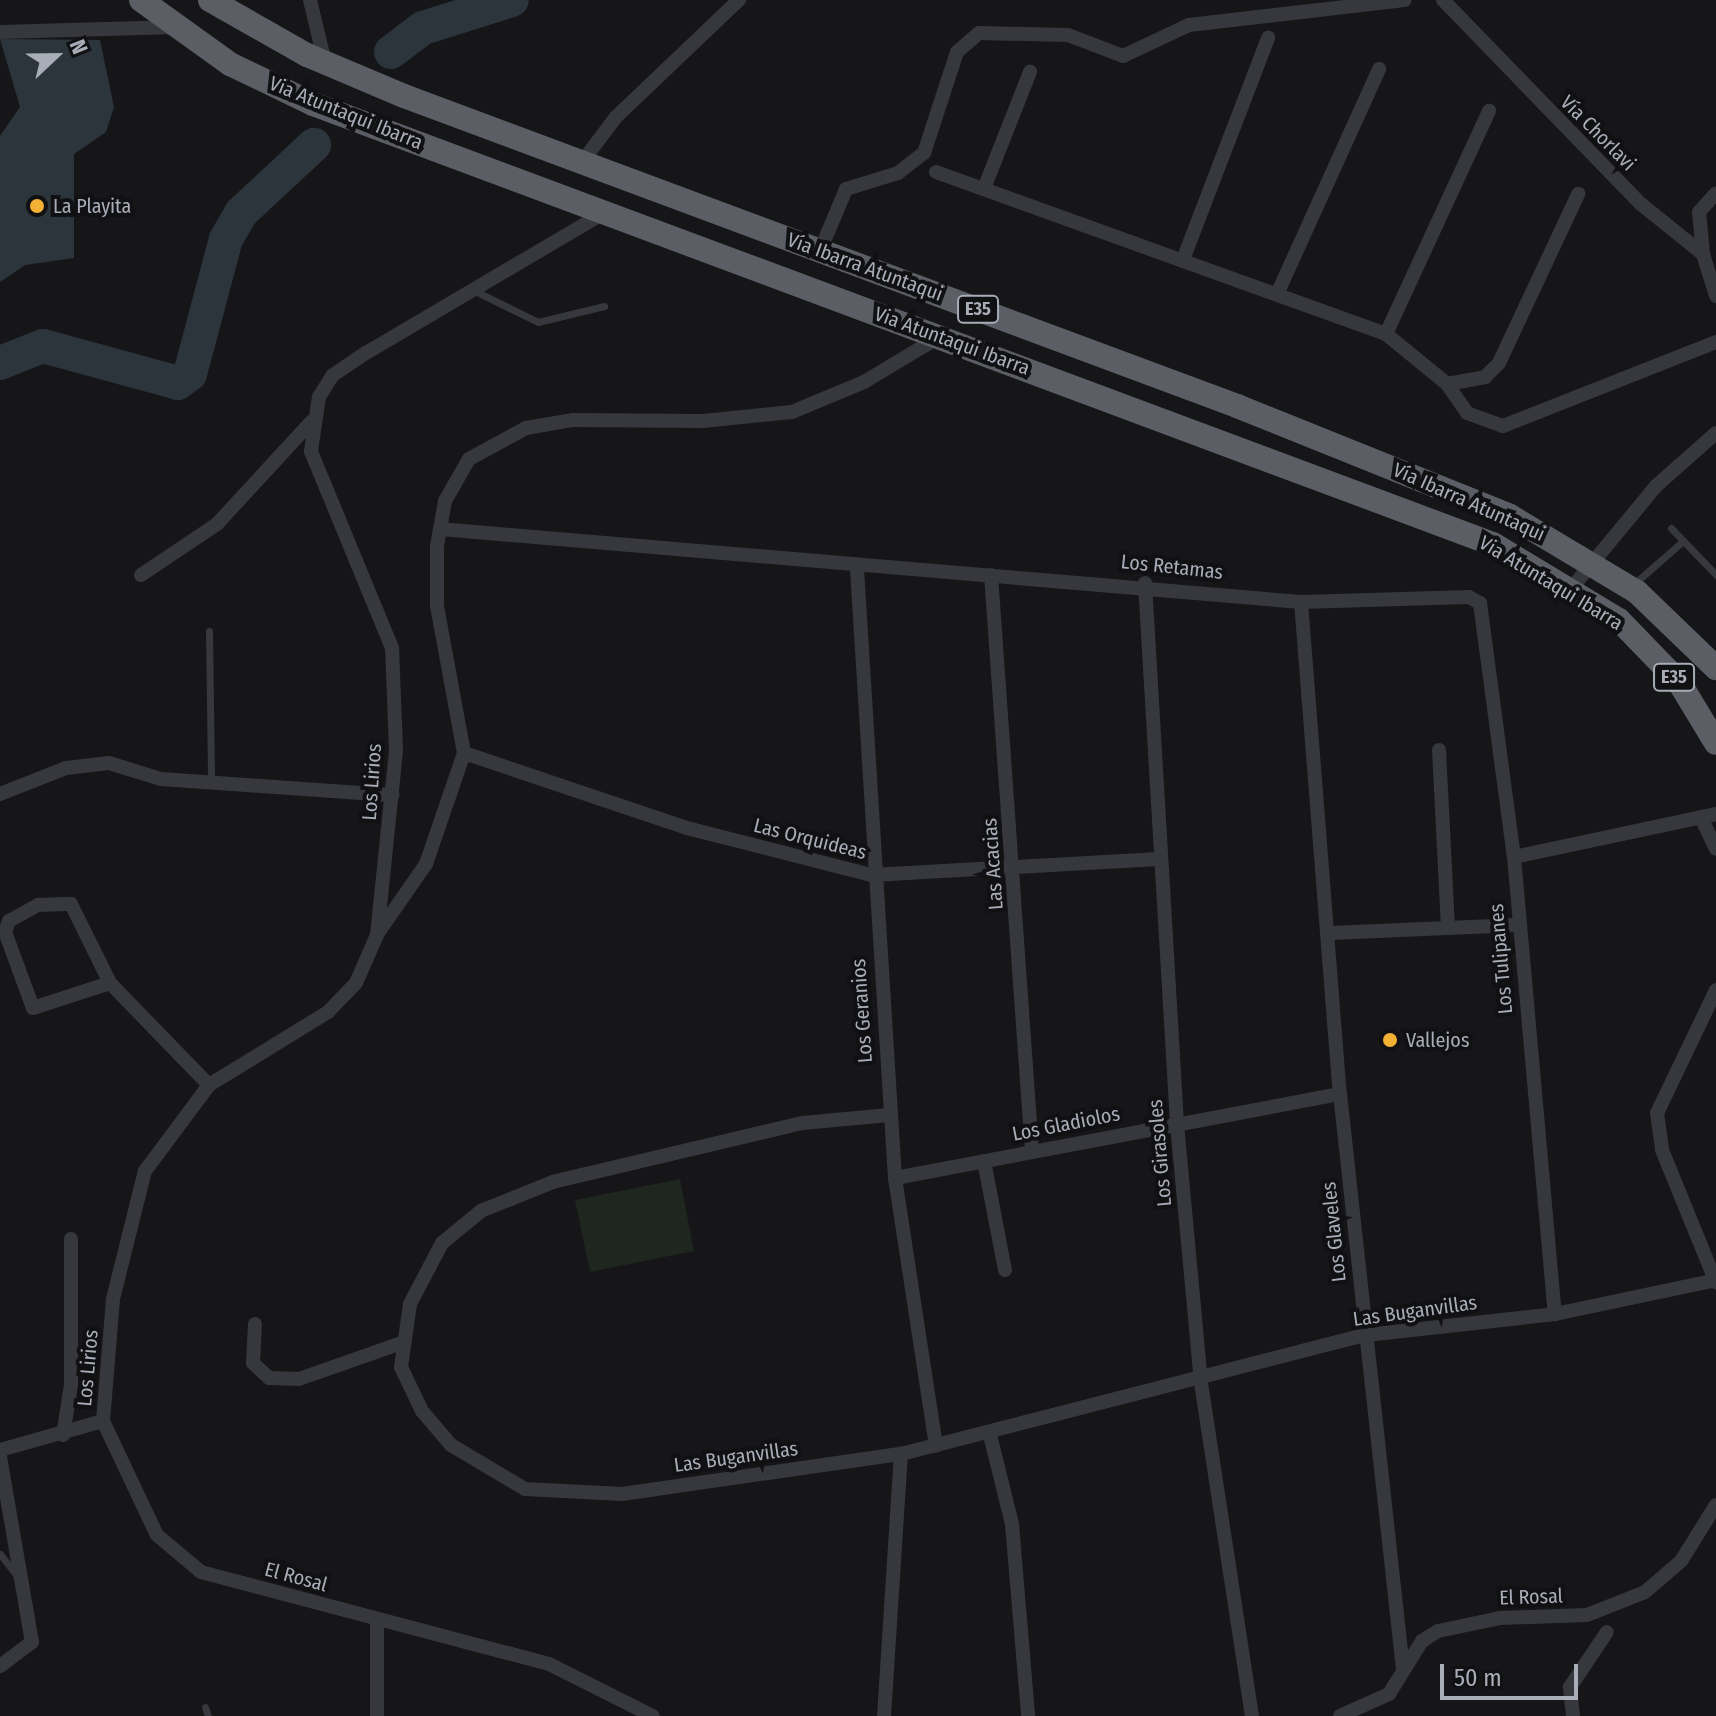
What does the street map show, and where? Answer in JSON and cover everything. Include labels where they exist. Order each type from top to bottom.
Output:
[{"type":"highway","name":"Via Atuntaqui Ibarra","points":[[141,0],[230,64],[313,104],[1493,544],[1619,620],[1679,682],[1716,743]]},
{"type":"highway","name":"Vía Ibarra Atuntaqui","points":[[210,0],[325,63],[1237,406],[1510,516],[1591,559],[1630,588],[1716,668]]},
{"type":"street","points":[[310,0],[325,63]]},
{"type":"street","points":[[582,162],[616,117],[739,0]]},
{"type":"street","points":[[820,251],[846,189],[898,173],[924,153],[957,52],[979,33],[1068,35],[1123,56],[1189,25],[1405,0]]},
{"type":"street","name":"Vía Chorlavi","points":[[1443,0],[1641,204],[1703,254]]},
{"type":"street","points":[[0,32],[176,27]]},
{"type":"street","points":[[1184,257],[1268,38]]},
{"type":"street","points":[[1278,292],[1379,69]]},
{"type":"street","points":[[985,186],[1030,72]]},
{"type":"street","points":[[1386,334],[1489,111]]},
{"type":"street","points":[[936,172],[985,186],[1184,257],[1386,334],[1447,384],[1467,413],[1503,426],[1716,342]]},
{"type":"street","points":[[1716,193],[1699,212],[1703,254],[1716,296]]},
{"type":"street","points":[[1447,384],[1485,377],[1499,363],[1578,194]]},
{"type":"street","points":[[141,575],[217,524],[311,422],[333,375],[605,212]]},
{"type":"street","points":[[377,935],[426,864],[464,753],[437,606],[440,529],[445,501],[469,459],[526,428],[573,420],[703,421],[792,412],[864,382],[940,337]]},
{"type":"street","name":"Los Lirios","points":[[103,1421],[124,1232],[166,1134],[209,1085],[328,1012],[356,983],[377,935],[392,795],[392,648],[311,451],[311,422]]},
{"type":"street","points":[[1570,590],[1591,559],[1716,433]]},
{"type":"street","name":"Los Retamas","points":[[440,529],[857,569],[1145,583],[1301,602],[1469,597],[1480,603]]},
{"type":"street","name":"Los Geranios","points":[[857,569],[872,875],[889,1115],[895,1178],[936,1446]]},
{"type":"street","name":"Las Acacias","points":[[991,575],[1032,1151]]},
{"type":"street","name":"Los Girasoles","points":[[1145,583],[1177,1124],[1201,1383],[1252,1716]]},
{"type":"street","name":"Los Glaveles","points":[[1301,602],[1331,933],[1340,1094],[1403,1669]]},
{"type":"street","name":"Los Tulipanes","points":[[1480,603],[1514,857],[1517,925],[1555,1314]]},
{"type":"street","points":[[1439,750],[1448,928]]},
{"type":"street","name":"Las Orquideas","points":[[464,753],[687,828],[872,875],[1159,859]]},
{"type":"street","points":[[0,794],[66,768],[109,763],[211,784],[392,795]]},
{"type":"street","points":[[1514,857],[1708,815],[1716,849]]},
{"type":"street","points":[[110,983],[33,1008],[5,932],[9,921],[38,905],[71,904],[110,983],[209,1085]]},
{"type":"street","points":[[1331,933],[1517,925]]},
{"type":"street","points":[[1716,990],[1657,1113],[1662,1150],[1716,1281]]},
{"type":"street","name":"Los Gladiolos","points":[[895,1178],[1340,1094]]},
{"type":"street","name":"Las Buganvillas","points":[[889,1115],[802,1123],[553,1182],[481,1211],[442,1243],[410,1304],[402,1343],[401,1367],[422,1411],[451,1445],[525,1489],[622,1494],[901,1454],[1201,1383],[1366,1335],[1555,1314],[1716,1281]]},
{"type":"street","points":[[984,1161],[1005,1270]]},
{"type":"street","points":[[63,1435],[71,1385],[71,1239]]},
{"type":"street","points":[[255,1324],[253,1363],[269,1378],[299,1379],[402,1343]]},
{"type":"street","points":[[0,1450],[63,1435],[103,1421]]},
{"type":"street","name":"El Rosal","points":[[103,1421],[157,1535],[177,1555],[201,1572],[549,1664],[653,1716]]},
{"type":"street","points":[[990,1435],[1012,1524],[1028,1716]]},
{"type":"street","points":[[884,1716],[901,1454]]},
{"type":"street","points":[[0,1457],[32,1642],[0,1666]]},
{"type":"street","name":"El Rosal","points":[[1340,1716],[1389,1694],[1422,1641],[1464,1621],[1587,1615],[1645,1592],[1681,1561],[1716,1505]]},
{"type":"street","points":[[377,1620],[377,1716]]},
{"type":"street","points":[[1573,1716],[1570,1687],[1607,1632]]},
{"type":"lane","points":[[473,290],[538,322],[604,306]]},
{"type":"lane","points":[[1671,528],[1716,575]]},
{"type":"lane","points":[[1630,588],[1683,541]]},
{"type":"lane","points":[[209,631],[211,784]]},
{"type":"lane","points":[[0,1554],[21,1580]]},
{"type":"shaded area","name":"La Playita","points":[[0,39],[100,40],[114,107],[106,132],[74,154],[74,258],[25,265],[0,282],[0,136],[20,107]]},
{"type":"shaded area","points":[[680,1179],[694,1251],[590,1272],[575,1200]]},
{"type":"waterway","points":[[391,52],[423,28],[512,0]]},
{"type":"waterway","points":[[0,363],[43,346],[178,383],[190,374],[226,239],[241,213],[314,145]]},
{"type":"place","name":"La Playita","points":[[37,206]]},
{"type":"place","name":"Vallejos","points":[[1390,1040]]}]
